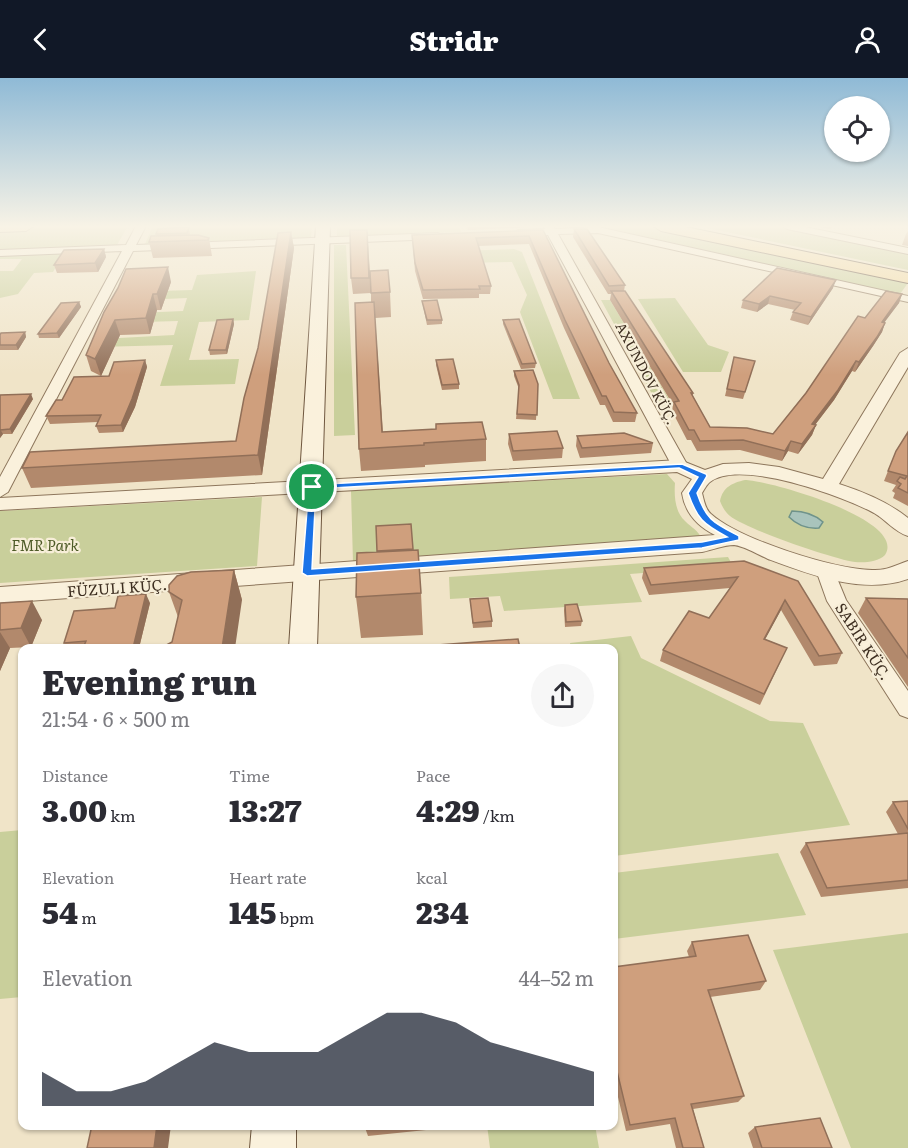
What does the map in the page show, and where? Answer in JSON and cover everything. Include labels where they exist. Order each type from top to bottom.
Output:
[{"type":"main road","points":[[303,644],[320,276]]},
{"type":"main road","points":[[273,1148],[274,1130]]},
{"type":"street","points":[[0,492],[114,276]]},
{"type":"street","name":"AXUNDOV KÜÇ.","points":[[576,276],[680,466]]},
{"type":"street","points":[[806,276],[908,299]]},
{"type":"street","points":[[827,488],[908,352]]},
{"type":"street","points":[[0,504],[680,466],[703,476]]},
{"type":"street","points":[[908,529],[877,507],[827,488],[753,468],[718,470],[703,476],[692,493],[699,512],[713,525],[736,538],[825,570],[871,578],[893,576],[908,569]]},
{"type":"street","name":"FÜZULI KÜÇ.","points":[[0,595],[702,545],[736,538]]},
{"type":"street","name":"SABIR KÜÇ.","points":[[825,570],[837,601],[908,710]]},
{"type":"green space","points":[[0,276],[32,276],[18,294],[0,298]]},
{"type":"green space","points":[[197,276],[255,276],[249,320],[199,322],[189,360],[239,359],[235,384],[160,386],[173,345],[97,347],[101,339],[174,335],[178,321],[109,323],[113,314],[183,311],[187,298],[120,301],[125,292],[192,290]]},
{"type":"green space","points":[[334,276],[347,276],[355,435],[334,436]]},
{"type":"green space","points":[[518,276],[531,276],[580,399],[553,399],[520,312],[527,295]]},
{"type":"green space","points":[[820,276],[876,276],[908,283],[900,294]]},
{"type":"green space","points":[[675,298],[708,345],[729,352],[721,372],[683,372],[638,299]]},
{"type":"green space","points":[[601,300],[610,300],[672,404],[658,405]]},
{"type":"green space","points":[[667,474],[675,483],[675,498],[679,513],[702,539],[353,562],[351,491]]},
{"type":"green space","points":[[745,480],[805,494],[856,515],[876,528],[886,541],[885,555],[867,562],[844,560],[790,543],[739,522],[728,514],[720,501],[723,492],[729,486]]},
{"type":"green space","name":"FMR Park","points":[[262,497],[257,566],[0,583],[0,511]]},
{"type":"green space","points":[[728,557],[733,566],[630,574],[642,602],[504,611],[500,596],[450,599],[449,577]]},
{"type":"green space","points":[[631,636],[641,658],[770,721],[803,723],[850,825],[618,855],[618,644],[570,643]]},
{"type":"green space","points":[[18,830],[18,997],[0,999],[0,832]]},
{"type":"green space","points":[[778,853],[806,915],[618,938],[618,873]]},
{"type":"green space","points":[[908,933],[908,1148],[851,1148],[773,950]]},
{"type":"green space","points":[[488,1130],[596,1130],[599,1148],[490,1148]]},
{"type":"water","points":[[792,511],[809,514],[823,522],[819,528],[803,526],[789,517]]},
{"type":"building","points":[[123,276],[164,276],[157,294],[153,294],[146,318],[115,320],[95,359],[86,355],[104,312]]},
{"type":"building","points":[[271,276],[284,276],[258,455],[22,468],[30,452],[236,441],[244,398],[258,348]]},
{"type":"building","points":[[351,276],[369,276],[369,278],[351,278]]},
{"type":"building","points":[[370,276],[389,276],[390,292],[371,293]]},
{"type":"building","points":[[419,276],[488,276],[491,286],[479,286],[480,289],[423,290]]},
{"type":"building","points":[[546,276],[566,276],[637,413],[614,412],[606,396],[602,396]]},
{"type":"building","points":[[603,276],[619,276],[625,285],[609,286]]},
{"type":"building","points":[[769,276],[816,276],[836,280],[811,317],[793,312],[801,303],[770,296],[759,304],[743,300]]},
{"type":"building","points":[[611,291],[625,291],[693,393],[691,393],[710,427],[747,428],[773,434],[806,393],[858,316],[865,318],[886,291],[902,294],[882,322],[885,323],[877,337],[859,362],[856,361],[838,390],[812,424],[816,425],[802,444],[791,441],[785,451],[743,440],[700,441],[694,430],[689,430],[674,402],[679,401]]},
{"type":"building","points":[[437,300],[442,320],[427,320],[422,301]]},
{"type":"building","points":[[79,302],[57,333],[38,334],[61,303]]},
{"type":"building","points":[[374,302],[382,432],[436,429],[436,424],[482,422],[486,439],[359,449],[355,303]]},
{"type":"building","points":[[233,319],[226,350],[209,350],[217,320]]},
{"type":"building","points":[[519,319],[536,363],[522,364],[503,320]]},
{"type":"building","points":[[25,332],[16,345],[0,345],[1,333]]},
{"type":"building","points":[[734,357],[755,361],[745,392],[727,389]]},
{"type":"building","points":[[453,359],[459,384],[442,385],[436,360]]},
{"type":"building","points":[[145,360],[121,425],[96,426],[101,415],[46,416],[56,400],[62,400],[74,377],[109,376],[114,362]]},
{"type":"building","points":[[533,370],[538,384],[537,415],[517,414],[519,385],[514,371]]},
{"type":"building","points":[[31,394],[10,429],[0,430],[0,395]]},
{"type":"building","points":[[557,431],[563,448],[513,451],[509,434]]},
{"type":"building","points":[[908,432],[908,493],[898,488],[901,484],[897,481],[900,477],[905,479],[907,476],[888,471],[896,451]]},
{"type":"building","points":[[624,433],[653,443],[582,448],[577,436]]},
{"type":"building","points":[[411,524],[413,549],[377,551],[376,526]]},
{"type":"building","points":[[418,550],[421,593],[356,597],[357,553]]},
{"type":"building","points":[[744,561],[798,581],[842,653],[819,656],[785,600],[764,639],[787,648],[764,694],[663,650],[689,611],[709,618],[738,577],[651,585],[644,568]]},
{"type":"building","points":[[234,570],[223,644],[168,644],[172,642],[182,600],[169,592],[169,585],[177,576],[191,572]]},
{"type":"building","points":[[146,594],[134,644],[85,644],[86,641],[64,643],[74,611],[115,608],[118,596]]},
{"type":"building","points":[[488,598],[492,621],[473,623],[470,599]]},
{"type":"building","points":[[866,598],[908,599],[908,658]]},
{"type":"building","points":[[32,601],[21,628],[0,630],[0,603]]},
{"type":"building","points":[[577,604],[582,621],[566,622],[565,605]]},
{"type":"building","points":[[518,639],[519,644],[451,644]]},
{"type":"building","points":[[908,801],[908,829],[893,802]]},
{"type":"building","points":[[908,833],[908,880],[827,888],[806,843]]},
{"type":"building","points":[[748,935],[766,981],[708,990],[744,1096],[691,1104],[704,1148],[683,1148],[675,1118],[630,1125],[618,1076],[618,966],[696,956],[692,942]]},
{"type":"building","points":[[820,1118],[832,1148],[762,1148],[755,1127]]},
{"type":"building","points":[[91,1130],[156,1130],[154,1148],[87,1148]]},
{"type":"route","points":[[680,466],[703,476],[692,493],[693,501],[703,518],[736,538],[702,545],[307,573],[312,487],[680,466]]}]
